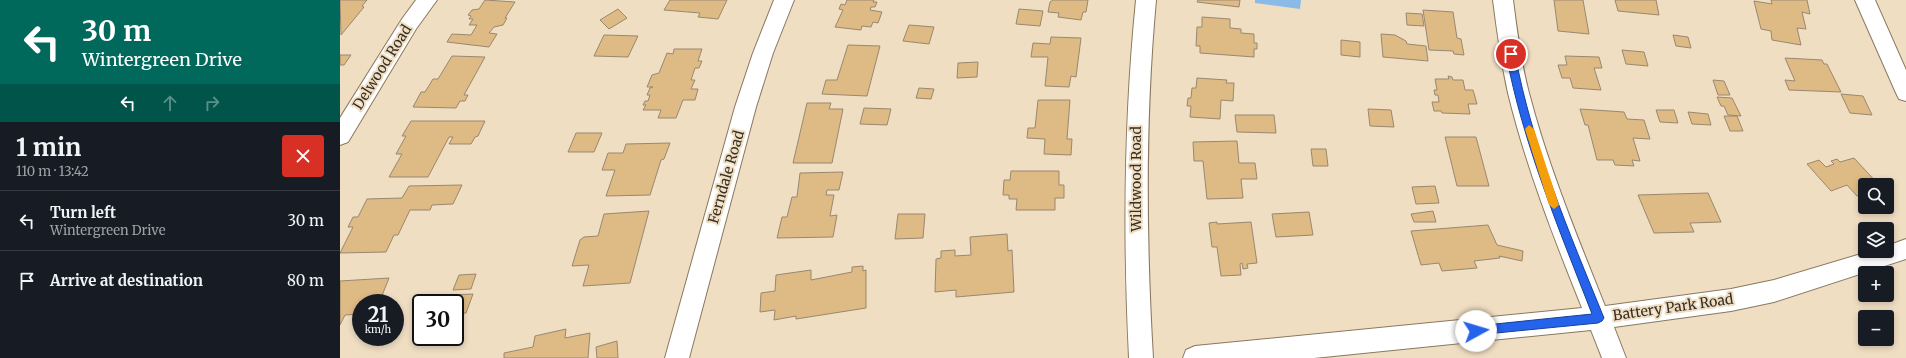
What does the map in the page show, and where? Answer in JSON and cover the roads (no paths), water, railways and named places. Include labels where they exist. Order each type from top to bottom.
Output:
[{"type":"street","name":"Delwood Road","points":[[340,136],[409,24],[427,0]]},
{"type":"street","name":"Ferndale Road","points":[[677,358],[718,201],[750,92],[774,23],[784,0]]},
{"type":"street","name":"Wildwood Road","points":[[1141,358],[1136,275],[1135,138],[1140,59],[1146,0]]},
{"type":"street","points":[[1503,0],[1505,23],[1518,93],[1548,189],[1614,358]]},
{"type":"street","points":[[1865,0],[1906,93]]},
{"type":"street","name":"Battery Park Road","points":[[1195,358],[1598,318],[1731,300],[1774,291],[1876,260],[1906,249]]},
{"type":"water","points":[[1255,0],[1301,0],[1300,9],[1255,3]]}]
